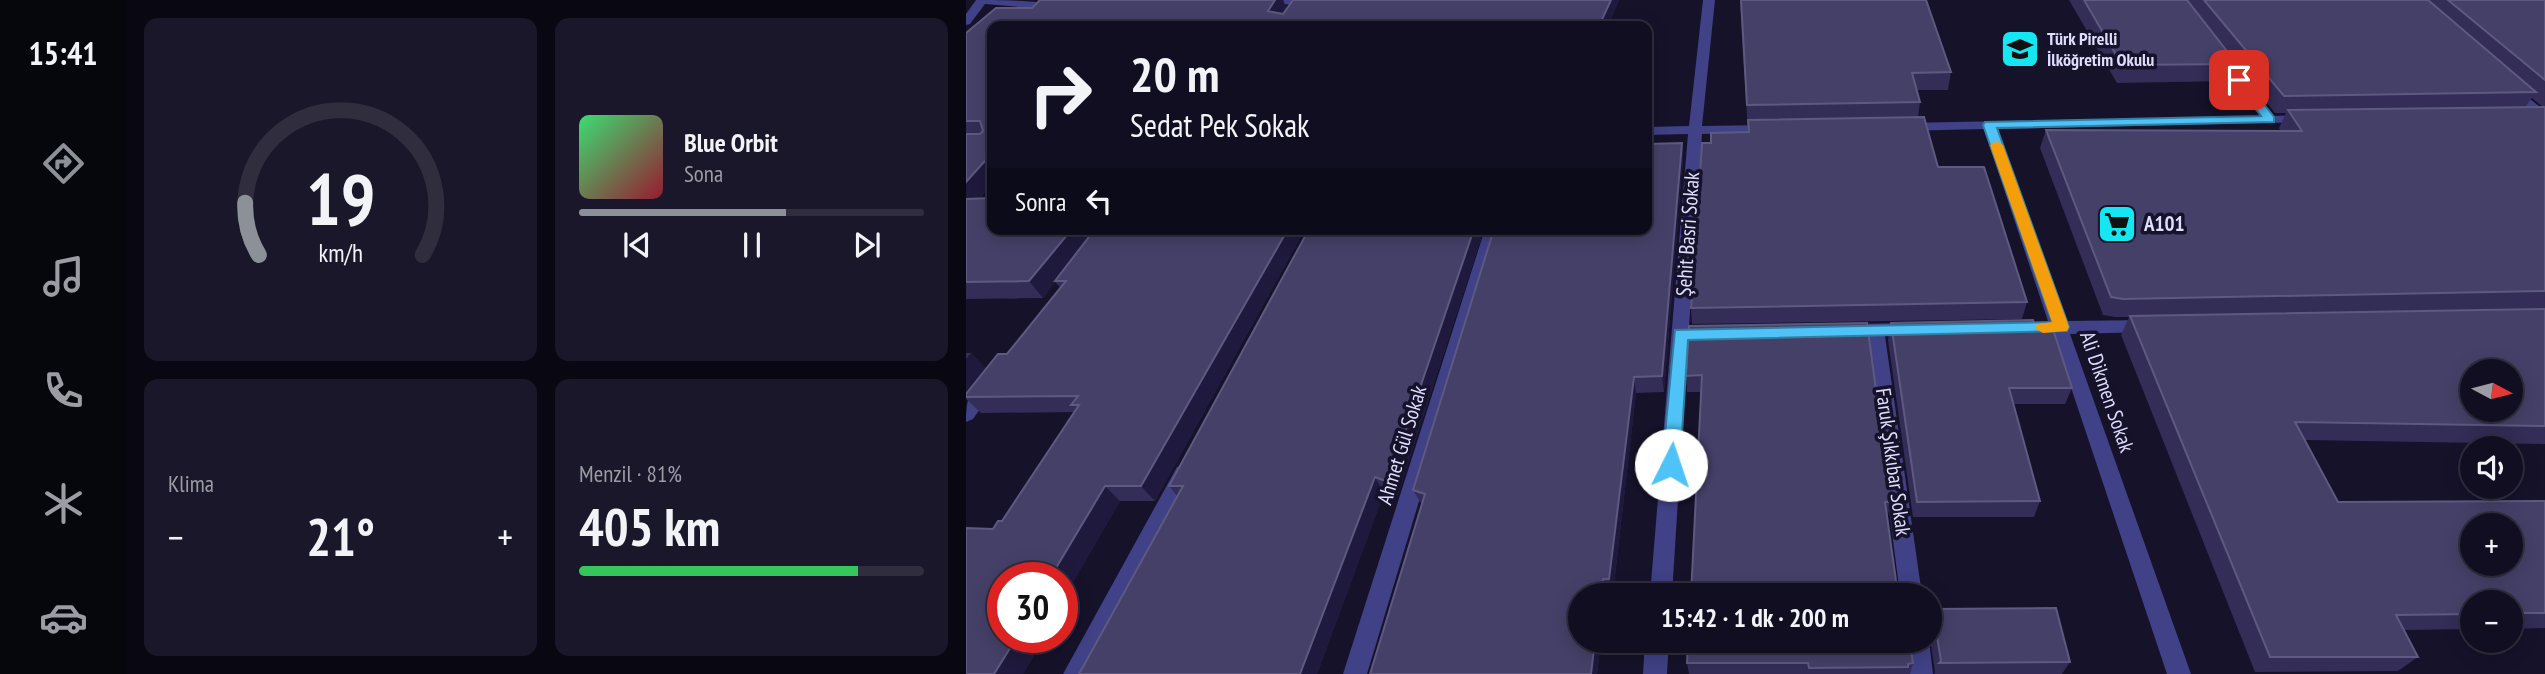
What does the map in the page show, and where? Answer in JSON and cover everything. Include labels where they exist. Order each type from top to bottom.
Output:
[{"type":"street","points":[[966,22],[982,0],[1069,7]]},
{"type":"street","points":[[1245,3],[1342,0]]},
{"type":"street","name":"Şehit Basri Sokak","points":[[1662,583],[1695,130],[1709,0]]},
{"type":"street","points":[[1288,18],[1300,1]]},
{"type":"street","points":[[2210,43],[2270,120]]},
{"type":"street","points":[[2497,76],[2542,113]]},
{"type":"street","points":[[2516,116],[2542,113]]},
{"type":"street","points":[[1882,127],[2325,119]]},
{"type":"street","name":"Ali Dikmen Sokak","points":[[1989,125],[2179,674]]},
{"type":"street","points":[[1652,131],[1788,129]]},
{"type":"street","name":"Ahmet Gül Sokak","points":[[1355,674],[1491,235]]},
{"type":"street","points":[[2008,328],[2172,325]]},
{"type":"street","points":[[1833,331],[1928,329]]},
{"type":"street","name":"Faruk Şıkkıbar Sokak","points":[[1875,330],[1909,583]]},
{"type":"street","points":[[1681,334],[1736,333]]},
{"type":"street","points":[[966,414],[999,370]]},
{"type":"street","points":[[1075,674],[1192,458]]},
{"type":"street","points":[[1655,674],[1656,653]]},
{"type":"street","points":[[1919,653],[1922,674]]},
{"type":"building","points":[[1040,0],[1275,0],[1268,11],[1283,14],[1293,0],[1611,0],[1601,21],[987,21],[987,159],[966,182],[966,134],[980,134],[983,131],[980,121],[966,121],[966,33],[996,8],[1032,8]]},
{"type":"building","points":[[1741,0],[1926,0],[1951,72],[1912,73],[1920,102],[1747,105]]},
{"type":"building","points":[[2084,0],[2187,0],[2237,64],[2122,65]]},
{"type":"building","points":[[2204,0],[2428,0],[2536,92],[2284,96]]},
{"type":"building","points":[[2448,0],[2545,0],[2545,80]]},
{"type":"building","points":[[2545,107],[2545,291],[2123,299],[2111,297],[2046,130],[2302,131],[2288,110]]},
{"type":"building","points":[[1924,117],[1938,167],[1984,167],[2027,302],[1691,308],[1702,143],[1711,143],[1711,133],[1749,132],[1748,120]]},
{"type":"building","points":[[1682,143],[1662,376],[1634,377],[1609,579],[1603,579],[1602,583],[1568,583],[1568,653],[1593,653],[1591,674],[1370,674],[1425,494],[1413,490],[1492,235],[1652,235],[1652,144]]},
{"type":"building","points":[[987,198],[987,235],[1067,235],[1029,281],[966,282],[966,199]]},
{"type":"building","points":[[1090,235],[1285,235],[1141,486],[1105,486],[1060,562],[987,562],[987,653],[1007,653],[994,674],[966,674],[966,528],[993,529],[998,521],[1002,521],[1079,405],[1071,405],[1078,396],[966,397],[966,394],[998,354],[1007,354],[1066,281],[1055,281]]},
{"type":"building","points":[[1306,235],[1472,235],[1388,482],[1375,477],[1300,674],[1079,674],[1183,486],[1169,486]]},
{"type":"building","points":[[2545,309],[2545,426],[2295,422],[2338,502],[2545,501],[2545,613],[2523,613],[2523,590],[2460,590],[2460,614],[2396,615],[2418,657],[2270,657],[2130,316]]},
{"type":"building","points":[[2033,320],[2035,326],[2052,326],[2072,388],[2009,388],[2040,501],[1917,502],[1891,323]]},
{"type":"building","points":[[1867,323],[1891,502],[1885,502],[1896,583],[1692,583],[1702,375],[1686,376],[1689,326]]},
{"type":"building","points":[[2056,608],[2070,662],[1939,663],[1940,653],[1942,653],[1942,609]]},
{"type":"building","points":[[1687,653],[1911,653],[1913,663],[1908,664],[1908,667],[1809,668],[1808,663],[1687,663]]},
{"type":"slow traffic","points":[[1997,145],[2061,327],[2043,328]]},
{"type":"place","name":"Türk Pirelli İlköğretim Okulu","points":[[2020,49]]},
{"type":"place","name":"A101","points":[[2117,224]]},
{"type":"route","points":[[1671,465],[1681,334],[2061,327],[1989,125],[2270,120],[2239,80]]}]
